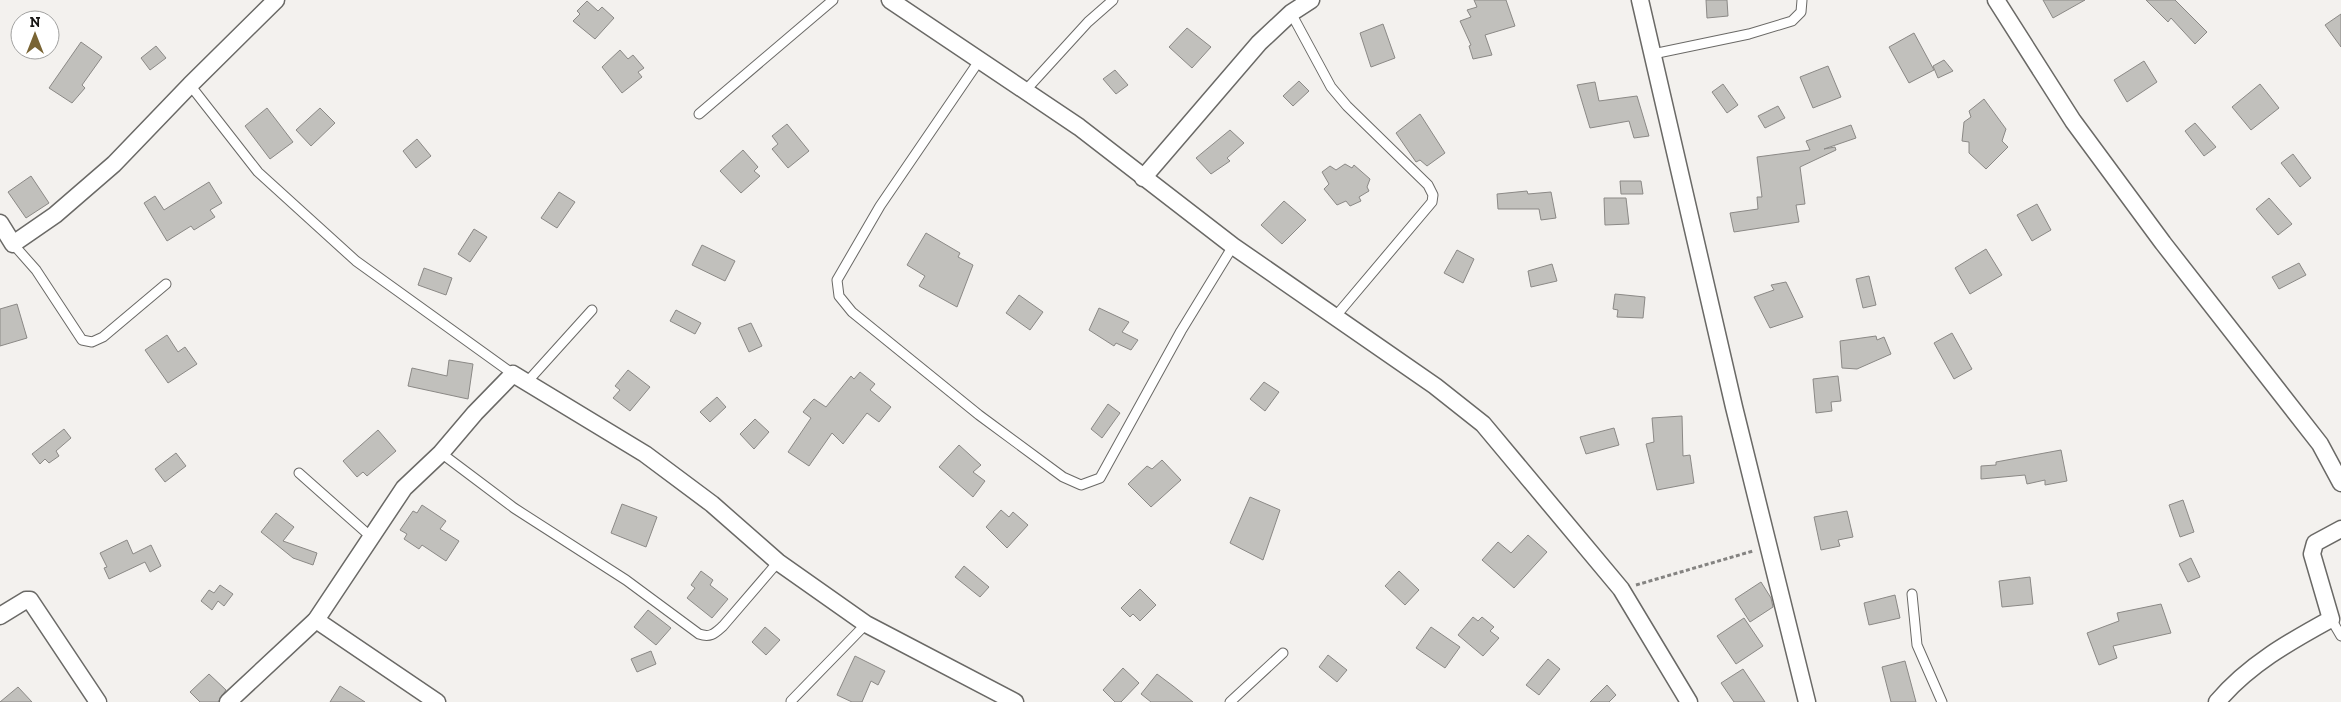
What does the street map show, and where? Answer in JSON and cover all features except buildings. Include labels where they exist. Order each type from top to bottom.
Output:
[{"type":"street","points":[[0,222],[13,244],[55,215],[114,164],[276,0]]},
{"type":"street","points":[[890,0],[1079,128],[1233,246],[1434,386],[1483,424],[1622,589],[1689,702]]},
{"type":"street","points":[[1143,178],[1259,43],[1291,13],[1311,0]]},
{"type":"street","points":[[1640,0],[1768,547],[1807,702]]},
{"type":"street","points":[[1996,0],[2073,121],[2163,243],[2320,444],[2341,483]]},
{"type":"street","points":[[228,702],[316,620],[370,536],[404,488],[441,453],[475,412],[513,374],[645,454],[712,504],[778,562],[866,624],[1015,702]]},
{"type":"street","points":[[2218,702],[2232,684],[2279,648],[2331,620],[2312,554],[2315,543],[2341,529]]},
{"type":"street","points":[[0,616],[26,600],[30,600],[98,702]]},
{"type":"street","points":[[316,620],[437,702]]},
{"type":"lane","points":[[699,114],[833,0]]},
{"type":"lane","points":[[1024,91],[1088,22],[1113,0]]},
{"type":"lane","points":[[1653,54],[1749,34],[1792,21],[1800,12],[1802,0]]},
{"type":"lane","points":[[1291,13],[1331,87],[1346,106],[1428,185],[1432,195],[1432,202],[1335,317]]},
{"type":"lane","points":[[979,62],[880,206],[837,280],[839,296],[852,312],[964,403],[1063,477],[1081,485],[1100,478],[1181,331],[1233,246]]},
{"type":"lane","points":[[190,85],[258,172],[356,262],[513,374]]},
{"type":"lane","points":[[13,244],[36,270],[82,340],[92,342],[102,337],[166,284]]},
{"type":"lane","points":[[528,382],[592,310]]},
{"type":"lane","points":[[441,453],[514,508],[626,580],[699,634],[707,637],[713,635],[723,626],[778,562]]},
{"type":"lane","points":[[299,473],[370,536]]},
{"type":"lane","points":[[1912,594],[1917,645],[1942,702]]},
{"type":"lane","points":[[2331,620],[2341,636]]},
{"type":"lane","points":[[791,701],[866,624]]},
{"type":"lane","points":[[1230,702],[1282,653]]},
{"type":"path","points":[[1622,589],[1768,547]]}]
